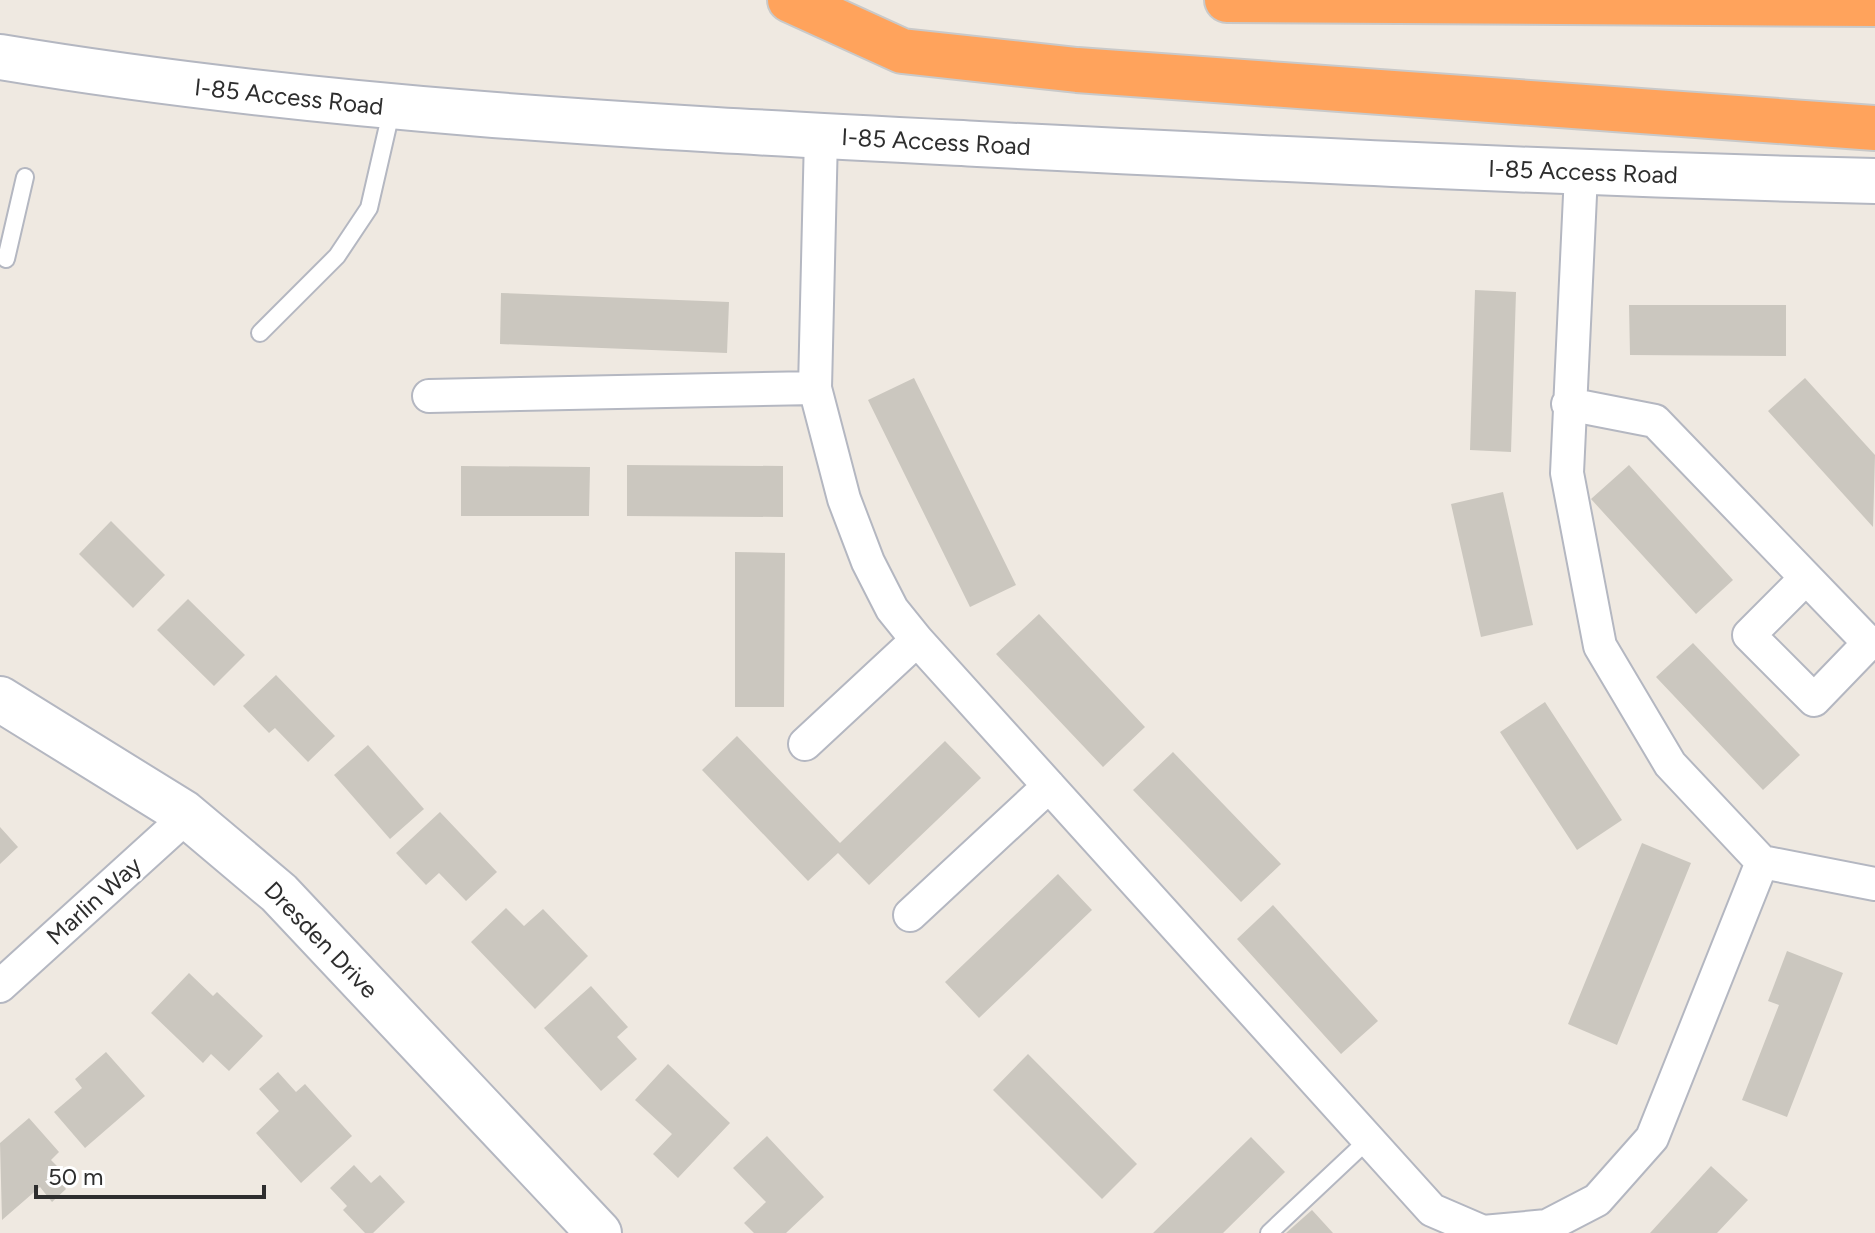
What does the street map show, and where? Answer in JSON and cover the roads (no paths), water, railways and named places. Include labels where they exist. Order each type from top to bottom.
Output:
[{"type":"highway","points":[[790,0],[902,51],[1077,70],[1875,128]]},
{"type":"highway","points":[[1227,0],[1875,4]]},
{"type":"main road","name":"I-85 Access Road","points":[[0,57],[144,81],[392,108],[616,126],[1581,174],[1875,181]]},
{"type":"main road","name":"Dresden Drive","points":[[0,699],[184,813],[279,893],[599,1233]]},
{"type":"street","points":[[821,136],[815,388],[844,499],[868,562],[892,609],[1432,1210],[1483,1232],[1547,1226],[1597,1200],[1652,1138],[1762,862]]},
{"type":"street","points":[[1581,174],[1567,473],[1600,646],[1670,764],[1762,862],[1875,884]]},
{"type":"street","points":[[429,396],[815,388]]},
{"type":"street","points":[[1568,404],[1655,421],[1806,578]]},
{"type":"street","points":[[805,744],[917,640]]},
{"type":"street","points":[[910,915],[1049,786]]},
{"type":"street","name":"Marlin Way","points":[[0,986],[173,829],[184,813]]},
{"type":"lane","points":[[260,333],[337,256],[369,208],[392,108]]},
{"type":"lane","points":[[6,259],[25,177]]},
{"type":"lane","points":[[1269,1233],[1369,1139]]}]
